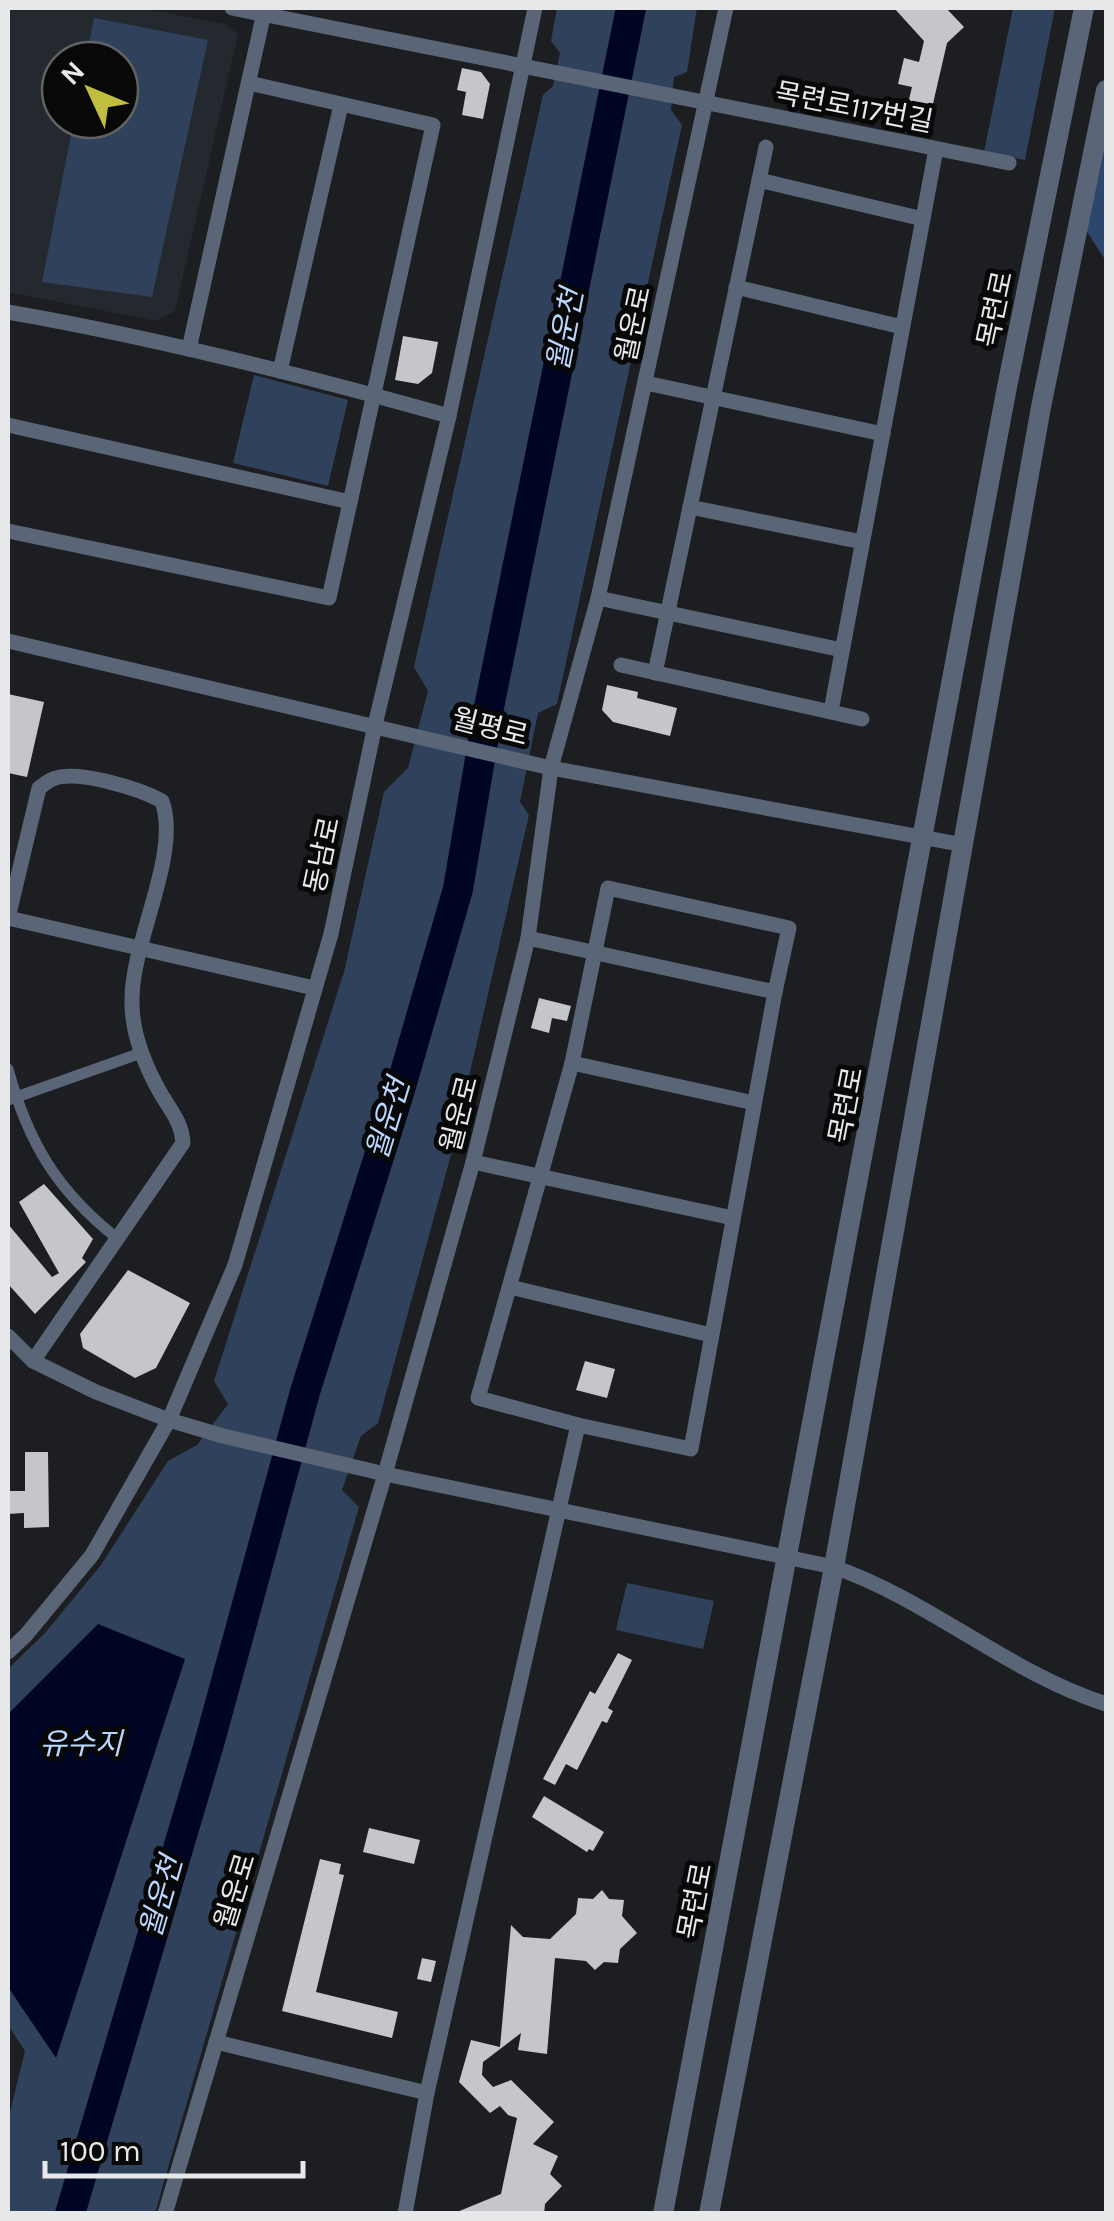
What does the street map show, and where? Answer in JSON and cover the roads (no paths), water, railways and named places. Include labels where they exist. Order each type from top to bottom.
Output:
[{"type":"street","name":"목련로117번길","points":[[232,8],[265,11],[1009,164]]},
{"type":"street","name":"동남로","points":[[8,1652],[92,1555],[170,1420],[235,1264],[331,934],[375,725],[449,416],[535,8]]},
{"type":"street","name":"월운로","points":[[166,2214],[473,1162],[528,938],[551,768],[598,598],[726,8]]},
{"type":"street","name":"목련로","points":[[662,2214],[1007,387],[1084,8]]},
{"type":"street","points":[[189,349],[265,11]]},
{"type":"street","points":[[8,532],[329,598],[433,125],[249,83]]},
{"type":"street","points":[[710,2214],[834,1567],[1041,407],[1106,90]]},
{"type":"street","points":[[280,371],[341,105]]},
{"type":"street","points":[[655,672],[766,147]]},
{"type":"street","points":[[831,712],[936,148]]},
{"type":"street","points":[[759,180],[922,219]]},
{"type":"street","points":[[736,287],[902,327]]},
{"type":"street","points":[[8,312],[189,349],[449,416]]},
{"type":"street","points":[[646,383],[882,434]]},
{"type":"street","points":[[8,425],[350,502]]},
{"type":"street","points":[[690,507],[862,542]]},
{"type":"street","points":[[598,598],[842,650]]},
{"type":"street","name":"월평로","points":[[8,641],[551,768],[964,845]]},
{"type":"street","points":[[621,665],[862,718]]},
{"type":"street","points":[[32,1361],[183,1143],[178,1121],[137,1044],[132,999],[139,946],[166,840],[168,818],[162,801],[142,790],[72,776],[53,778],[39,788],[8,920],[139,946],[314,988]]},
{"type":"street","points":[[608,888],[789,928],[690,1449],[578,1426],[478,1398],[572,1063],[596,953],[608,888]]},
{"type":"street","points":[[528,938],[775,992]]},
{"type":"street","points":[[11,1099],[142,1052]]},
{"type":"street","points":[[572,1063],[754,1103]]},
{"type":"street","points":[[8,1069],[11,1099],[54,1176],[86,1214],[118,1239]]},
{"type":"street","points":[[473,1162],[733,1218]]},
{"type":"street","points":[[510,1287],[711,1335]]},
{"type":"street","points":[[8,1336],[32,1361],[96,1392],[223,1436],[385,1474],[834,1567],[874,1582],[1032,1673],[1106,1704]]},
{"type":"street","points":[[405,2214],[428,2093],[578,1426]]},
{"type":"street","points":[[216,2042],[428,2093]]},
{"type":"water","name":"유수지","points":[[98,1624],[185,1659],[56,2058],[8,1987],[8,1714]]},
{"type":"waterway","name":"월운천","points":[[70,2214],[209,1744],[305,1392],[458,889],[488,712],[631,8]]}]
